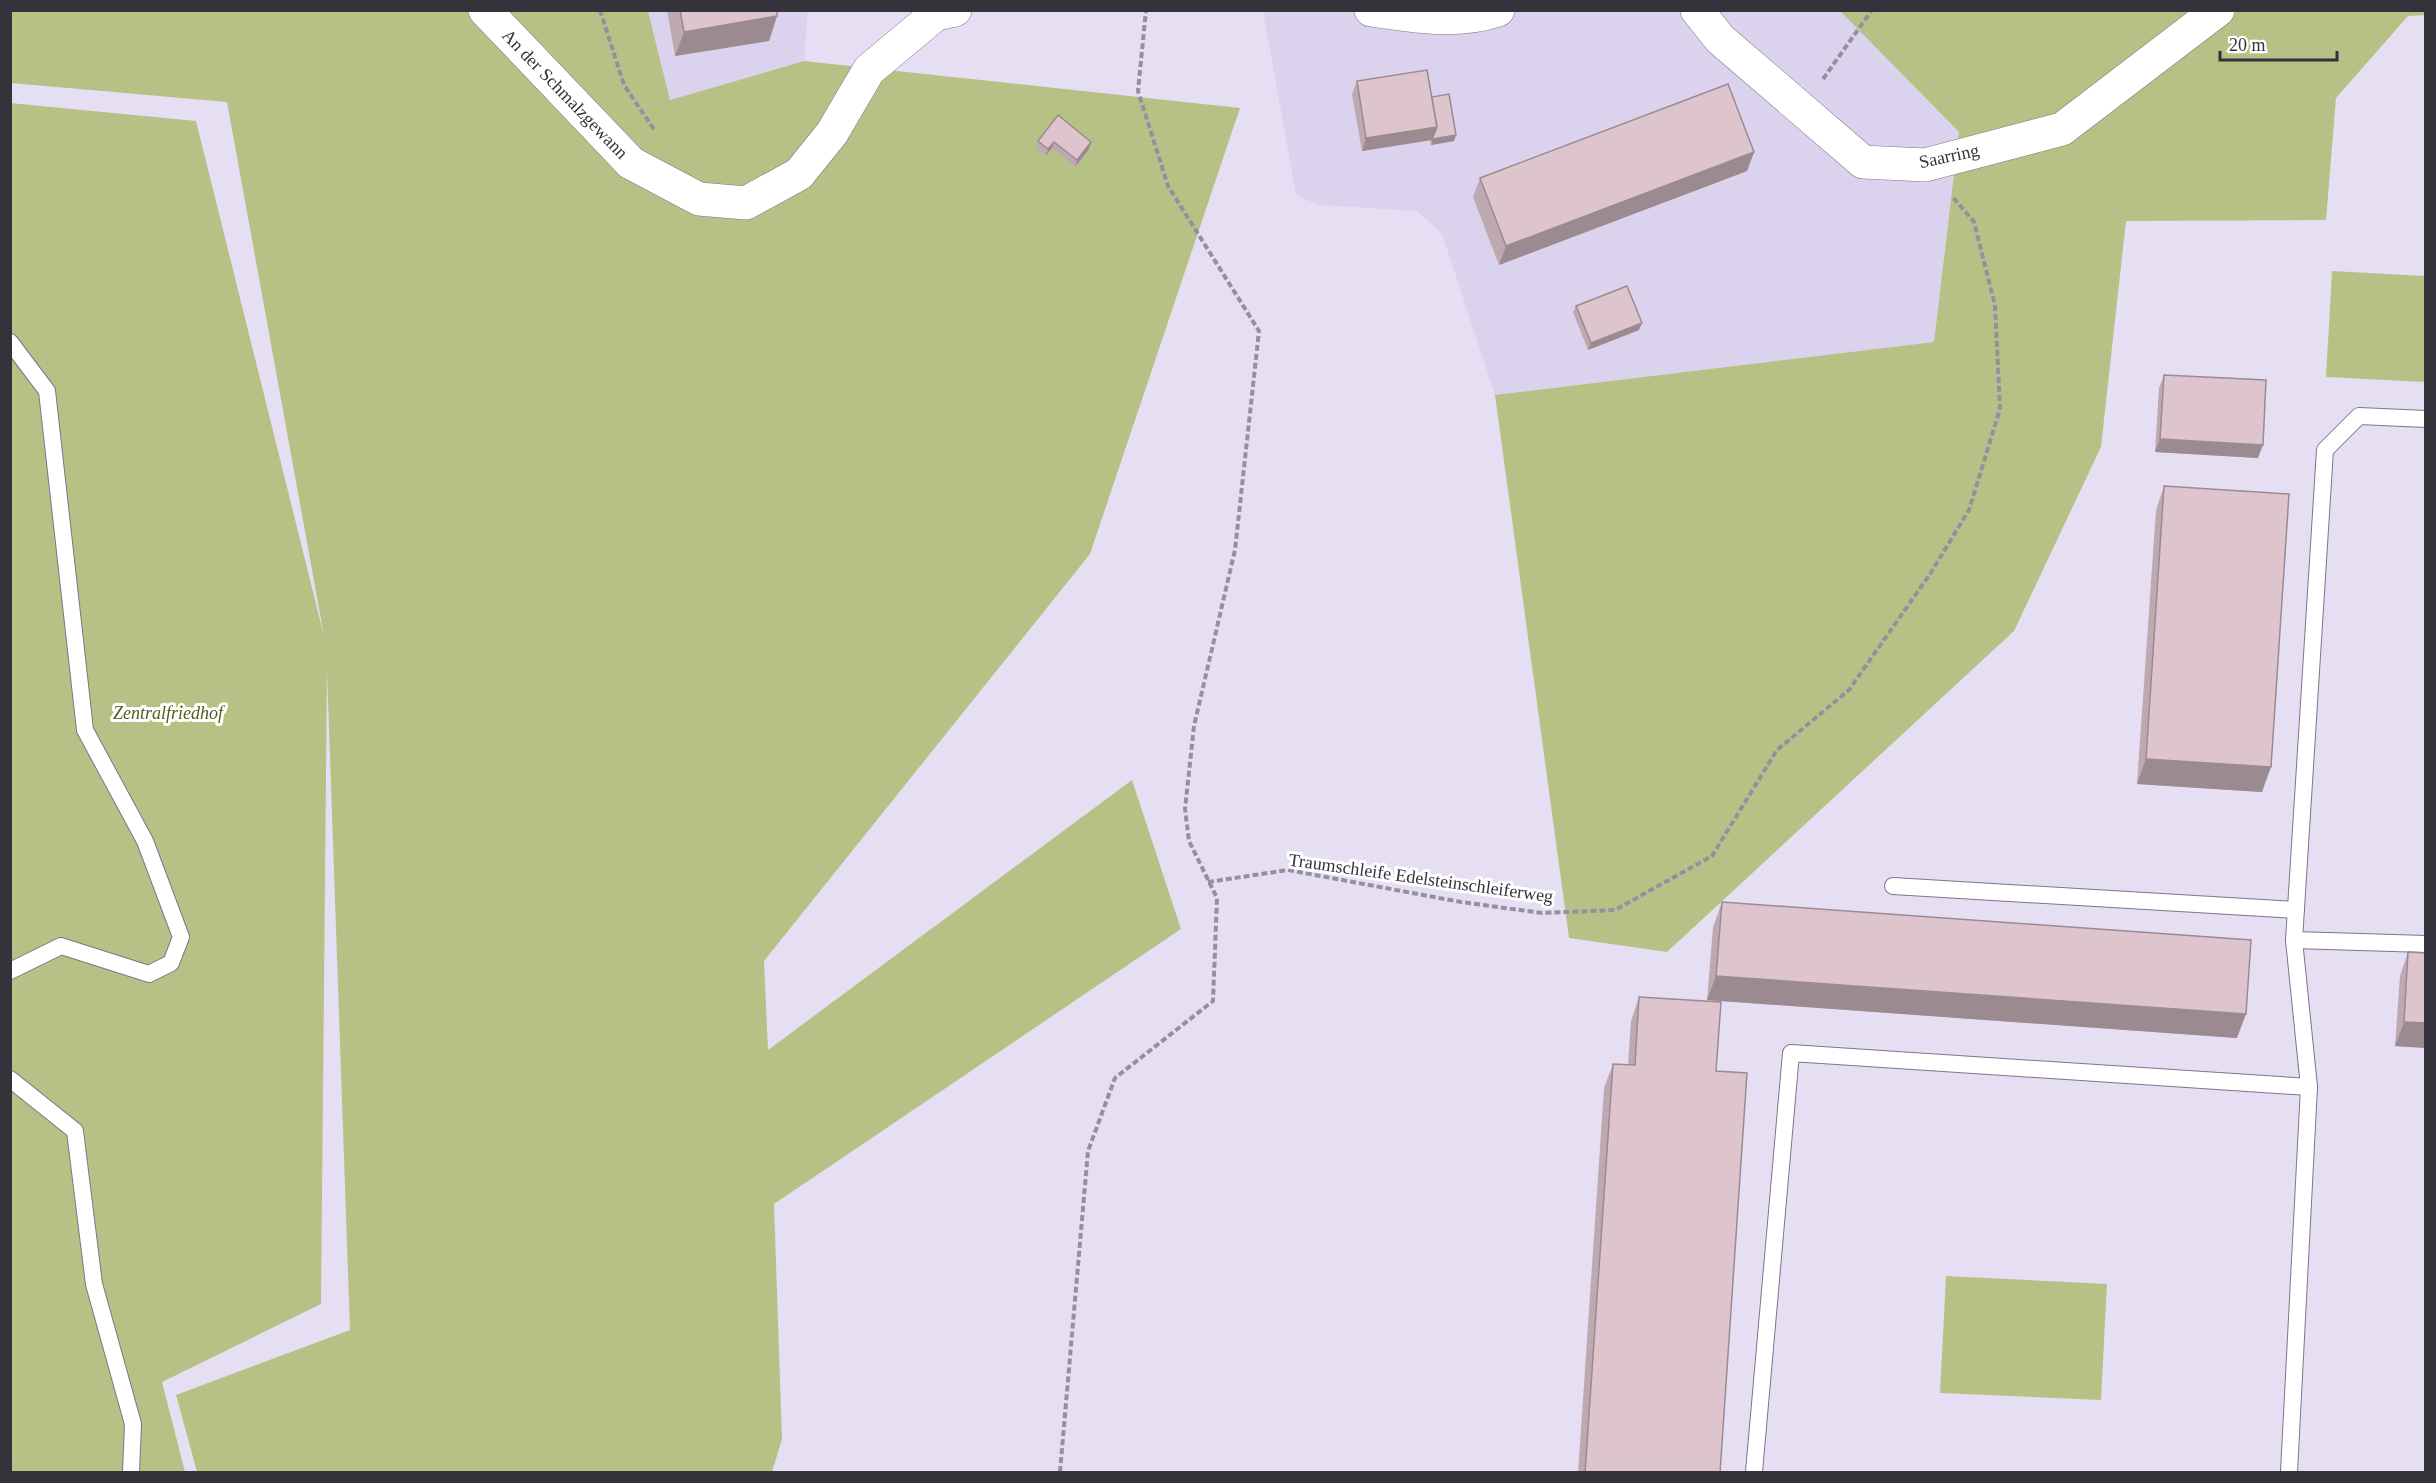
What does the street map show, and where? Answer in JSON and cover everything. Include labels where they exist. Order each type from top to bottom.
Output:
[{"type":"street","name":"An der Schmalzgewann","points":[[485,10],[631,163],[699,200],[746,203],[799,174],[832,134],[869,70],[936,14],[955,10]]},
{"type":"street","points":[[1371,10],[1440,20],[1484,15],[1498,10]]},
{"type":"street","name":"Saarring","points":[[1697,10],[1720,39],[1863,162],[1925,165],[2062,129],[2218,10]]},
{"type":"lane","points":[[10,342],[47,391],[85,730],[145,841],[181,937],[171,963],[149,974],[61,946],[10,971]]},
{"type":"lane","points":[[2289,1473],[2309,1087],[2294,940],[2325,450],[2360,416],[2426,419]]},
{"type":"lane","points":[[1893,886],[2296,910]]},
{"type":"lane","points":[[2294,940],[2426,944]]},
{"type":"lane","points":[[1754,1473],[1791,1053],[2309,1087]]},
{"type":"lane","points":[[10,1079],[75,1131],[94,1284],[133,1424],[131,1473]]},
{"type":"path","points":[[600,10],[624,86],[657,134]]},
{"type":"path","points":[[1060,1473],[1088,1151],[1115,1078],[1213,1001],[1217,898],[1189,840],[1185,809],[1194,726],[1235,550],[1259,331],[1168,186],[1138,91],[1146,10]]},
{"type":"path","points":[[1802,110],[1872,10]]},
{"type":"path","name":"Traumschleife Edelsteinschleiferweg","points":[[1208,882],[1288,870],[1461,902],[1542,913],[1615,910],[1712,856],[1777,750],[1850,690],[1930,574],[1969,510],[2000,409],[1995,305],[1974,222],[1925,165]]},
{"type":"shaded area","points":[[648,11],[808,11],[804,61],[670,100]]},
{"type":"shaded area","points":[[1263,11],[1840,11],[1959,132],[1934,342],[1495,395],[1442,234],[1417,211],[1319,205],[1296,195]]},
{"type":"green space","name":"Zentralfriedhof","points":[[11,11],[648,11],[670,100],[804,61],[1240,108],[1090,554],[764,961],[768,1050],[1132,780],[1181,929],[774,1204],[782,1439],[772,1472],[197,1472],[176,1395],[350,1330],[327,671],[321,1304],[162,1382],[185,1472],[11,1472],[10,103],[196,121],[324,636],[227,102],[11,83]]},
{"type":"green space","points":[[1840,11],[2425,11],[2425,15],[2408,16],[2336,98],[2326,220],[2126,221],[2101,447],[2014,631],[1667,952],[1569,938],[1495,395],[1934,342],[1959,132]]},
{"type":"green space","points":[[2332,271],[2425,276],[2425,382],[2326,377]]},
{"type":"green space","points":[[1946,1276],[2107,1284],[2101,1400],[1940,1393]]},
{"type":"building","points":[[680,10],[777,10],[777,16],[684,32]]},
{"type":"building","points":[[1427,70],[1437,127],[1366,138],[1357,81]]},
{"type":"building","points":[[1728,84],[1754,152],[1506,246],[1480,178]]},
{"type":"building","points":[[1449,94],[1456,135],[1433,139],[1437,127],[1432,97]]},
{"type":"building","points":[[1058,115],[1091,142],[1077,160],[1054,142],[1048,149],[1038,141]]},
{"type":"building","points":[[1627,286],[1642,323],[1591,343],[1576,306]]},
{"type":"building","points":[[2164,375],[2266,380],[2263,445],[2160,439]]},
{"type":"building","points":[[2164,486],[2289,494],[2271,767],[2146,759]]},
{"type":"building","points":[[1722,902],[2251,940],[2246,1014],[1716,976]]},
{"type":"building","points":[[2408,952],[2426,953],[2426,1023],[2404,1022]]},
{"type":"building","points":[[1639,997],[1721,1002],[1716,1071],[1747,1073],[1720,1473],[1585,1473],[1613,1064],[1635,1065]]}]
